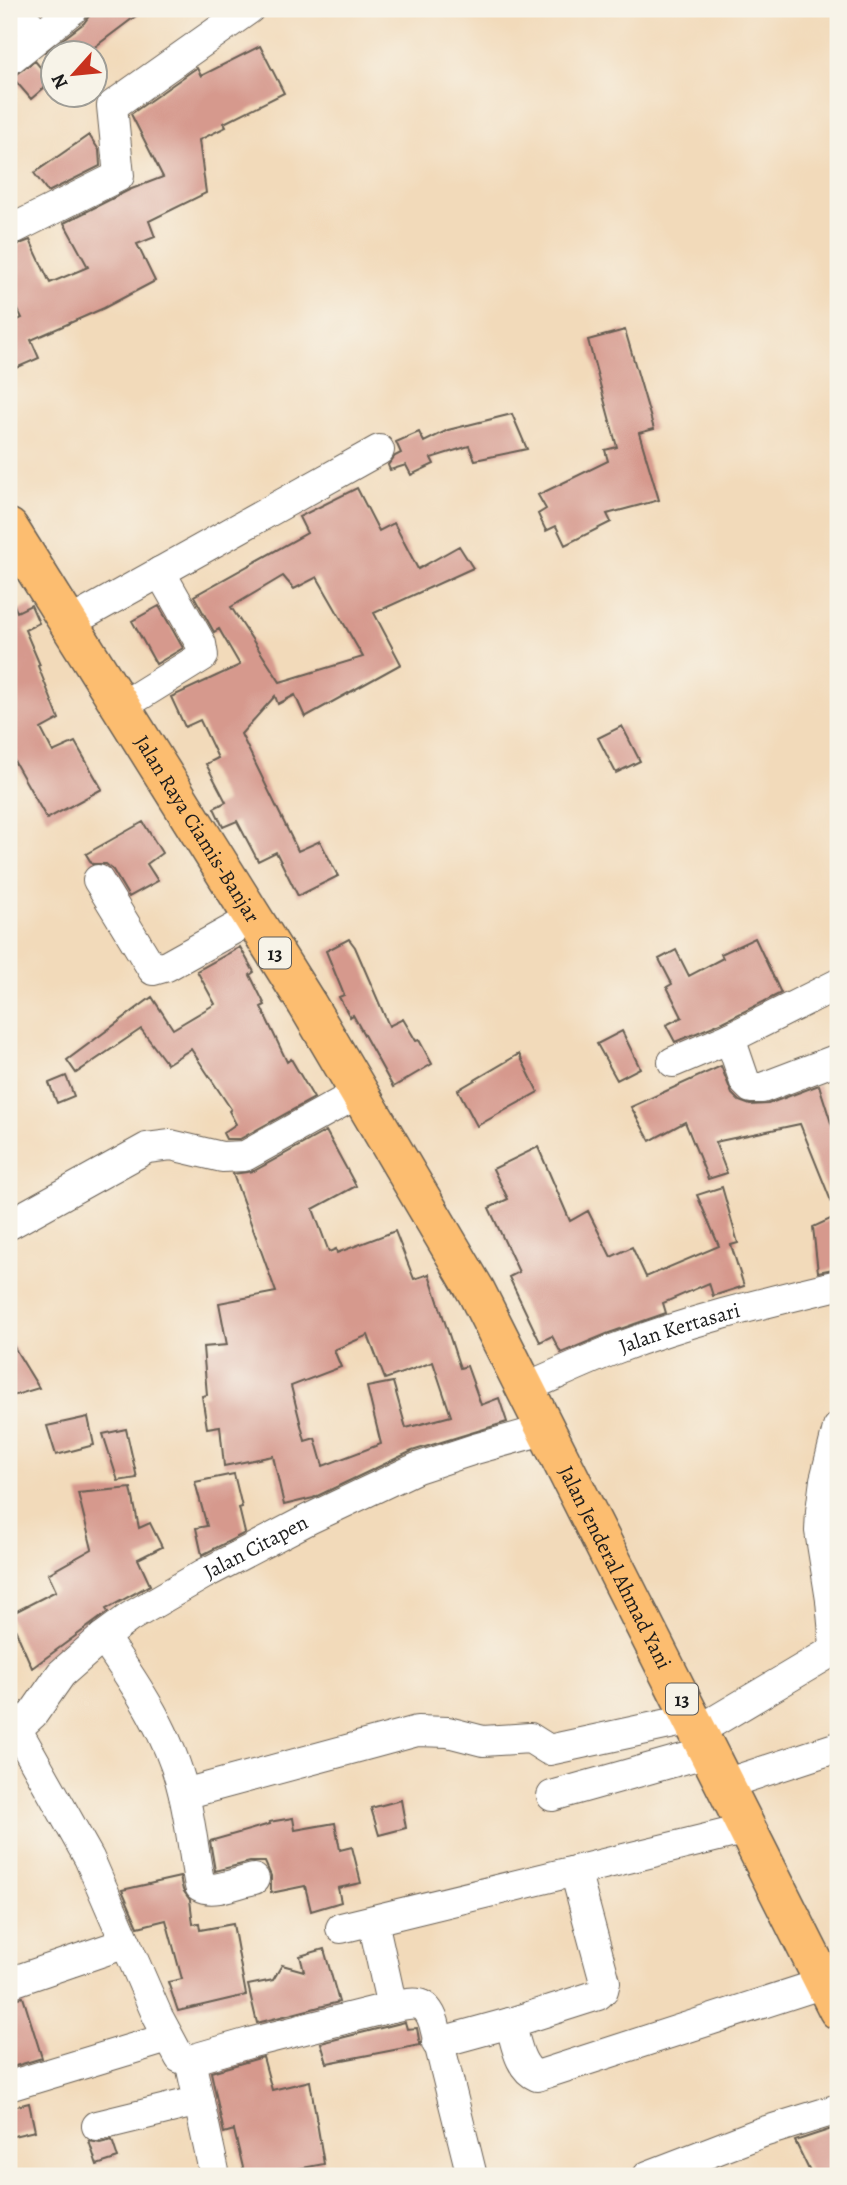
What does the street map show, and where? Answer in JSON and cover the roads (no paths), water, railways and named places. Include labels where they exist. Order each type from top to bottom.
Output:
[{"type":"highway","name":"Jalan Raya Ciamis-Banjar","points":[[9,528],[360,1092],[476,1291],[525,1388]]},
{"type":"highway","name":"Jalan Jenderal Ahmad Yani","points":[[525,1388],[831,1997]]},
{"type":"street","points":[[15,9],[39,36]]},
{"type":"street","points":[[9,60],[73,9]]},
{"type":"street","points":[[9,231],[119,176],[112,106],[249,9]]},
{"type":"street","points":[[69,623],[379,450]]},
{"type":"street","points":[[121,706],[203,656],[201,644],[160,572]]},
{"type":"street","points":[[99,880],[153,970],[159,970],[253,918]]},
{"type":"street","points":[[673,1062],[730,1038],[838,984]]},
{"type":"street","points":[[730,1038],[745,1082],[754,1088],[762,1088],[838,1059]]},
{"type":"street","points":[[10,1224],[147,1148],[171,1144],[222,1157],[245,1156],[360,1092]]},
{"type":"street","name":"Jalan Kertasari","points":[[525,1388],[615,1349],[691,1323],[838,1285]]},
{"type":"street","points":[[552,1796],[706,1747],[831,1652],[835,1646],[834,1599],[820,1531],[825,1480],[838,1428]]},
{"type":"street","name":"Jalan Citapen","points":[[13,1733],[33,1713],[61,1674],[103,1637],[130,1617],[204,1574],[379,1486],[443,1459],[547,1429]]},
{"type":"street","points":[[103,1637],[156,1719],[184,1794],[200,1886],[213,1889],[254,1879]]},
{"type":"street","points":[[184,1794],[417,1731],[448,1732],[483,1741],[530,1738],[549,1750],[838,1747]]},
{"type":"street","points":[[13,1733],[89,1858],[168,2038],[180,2058],[190,2060],[248,2042],[393,2007],[424,2005],[430,2011],[472,2176]]},
{"type":"street","points":[[341,1928],[747,1829]]},
{"type":"street","points":[[437,2043],[598,1995],[603,1990],[605,1982],[575,1871]]},
{"type":"street","points":[[373,1920],[393,2007]]},
{"type":"street","points":[[9,1983],[126,1943]]},
{"type":"street","points":[[510,2023],[522,2063],[530,2073],[537,2076],[831,1997]]},
{"type":"street","points":[[9,2086],[168,2038]]},
{"type":"street","points":[[190,2060],[215,2176]]},
{"type":"street","points":[[97,2126],[199,2101]]},
{"type":"street","points":[[648,2176],[760,2133],[838,2109]]}]
